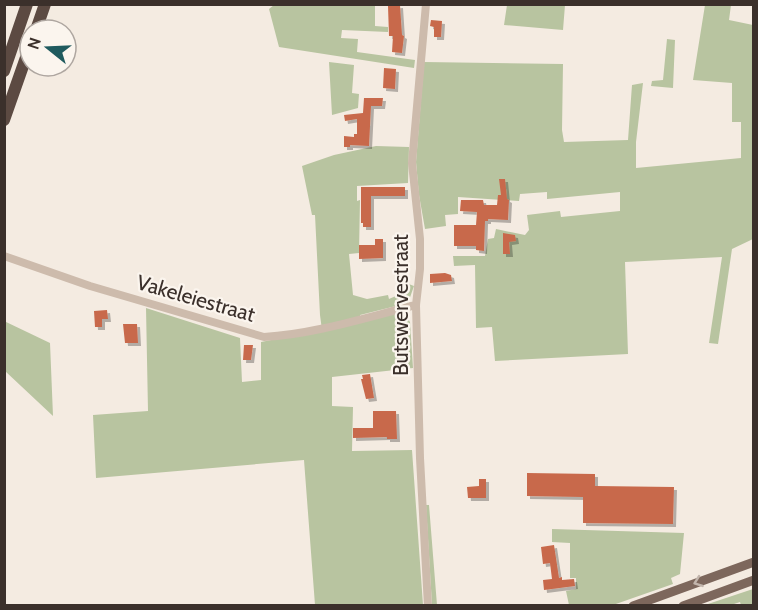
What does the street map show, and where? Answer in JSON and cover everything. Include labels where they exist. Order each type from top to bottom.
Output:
[{"type":"highway","points":[[4,71],[27,4]]},
{"type":"highway","points":[[4,120],[19,78]]},
{"type":"main road","points":[[633,606],[753,562]]},
{"type":"main road","points":[[683,606],[753,580]]},
{"type":"street","name":"Butswervestraat","points":[[426,4],[412,163],[420,239],[420,269],[416,305],[420,458],[428,606]]},
{"type":"street","name":"Vakeleiestraat","points":[[4,256],[90,286],[264,337],[308,331],[416,305]]},
{"type":"green space","points":[[274,5],[375,5],[375,26],[388,27],[388,32],[342,30],[341,38],[358,39],[357,52],[415,60],[414,68],[279,47],[269,9]]},
{"type":"green space","points":[[507,5],[565,5],[563,30],[504,25]]},
{"type":"green space","points":[[705,5],[731,5],[729,20],[753,25],[753,239],[732,249],[718,344],[709,343],[722,257],[625,262],[628,354],[495,361],[492,327],[476,328],[475,265],[454,266],[453,256],[485,256],[488,239],[494,238],[496,229],[525,235],[529,230],[527,215],[560,211],[561,217],[620,211],[620,192],[547,199],[547,192],[520,194],[519,201],[458,197],[458,214],[445,215],[446,226],[425,229],[416,162],[424,62],[563,64],[562,130],[564,142],[628,140],[632,85],[643,83],[636,142],[636,168],[741,158],[741,122],[732,122],[732,83],[693,80]]},
{"type":"green space","points":[[667,39],[675,40],[673,88],[651,86],[652,81],[663,80]]},
{"type":"green space","points":[[329,62],[354,65],[352,93],[359,94],[358,108],[332,115]]},
{"type":"green space","points":[[376,146],[409,147],[408,183],[357,186],[357,201],[360,200],[359,253],[349,254],[353,295],[367,299],[388,295],[389,299],[398,295],[406,283],[414,286],[408,303],[360,315],[360,322],[394,314],[406,316],[410,322],[413,368],[332,377],[332,406],[353,407],[352,451],[412,450],[423,605],[315,605],[304,460],[96,478],[93,415],[148,411],[146,308],[240,338],[242,382],[261,380],[261,342],[322,330],[315,215],[312,215],[302,166],[334,155]]},
{"type":"green space","points":[[4,321],[50,343],[53,416],[5,371]]},
{"type":"green space","points":[[426,505],[429,505],[437,605],[432,605]]},
{"type":"green space","points":[[552,529],[684,533],[680,574],[671,578],[673,584],[613,605],[569,605],[566,591],[576,589],[576,578],[570,578],[570,543],[552,542]]},
{"type":"green space","points":[[753,589],[753,605],[741,605],[740,602],[731,605],[705,605]]},
{"type":"building","points":[[400,5],[402,35],[404,36],[402,53],[392,52],[393,36],[389,36],[388,6]]},
{"type":"building","points":[[431,20],[442,21],[441,37],[434,37],[434,27],[430,26]]},
{"type":"building","points":[[384,68],[396,69],[395,89],[383,88]]},
{"type":"building","points":[[364,98],[383,98],[382,106],[371,106],[369,146],[344,147],[344,136],[354,137],[354,134],[357,134],[357,119],[345,121],[344,115],[363,113]]},
{"type":"building","points":[[499,179],[505,179],[509,200],[508,220],[488,219],[485,221],[484,251],[476,250],[476,246],[454,246],[454,225],[476,225],[477,212],[460,211],[461,200],[483,200],[484,205],[497,205],[498,195],[501,195]]},
{"type":"building","points":[[361,187],[405,187],[405,196],[371,196],[371,227],[363,227]]},
{"type":"building","points":[[503,233],[515,235],[516,241],[509,242],[510,254],[503,254]]},
{"type":"building","points":[[375,239],[383,239],[383,258],[359,259],[359,245],[375,245]]},
{"type":"building","points":[[430,274],[451,275],[452,281],[430,283]]},
{"type":"building","points":[[107,310],[108,319],[102,319],[102,327],[95,327],[94,311]]},
{"type":"building","points":[[123,324],[137,324],[138,343],[125,343]]},
{"type":"building","points":[[244,345],[253,345],[251,360],[243,360]]},
{"type":"building","points":[[370,374],[374,398],[366,399],[361,379],[363,379],[362,375]]},
{"type":"building","points":[[373,411],[396,411],[397,439],[353,438],[353,428],[373,428]]},
{"type":"building","points":[[527,473],[595,474],[595,486],[674,487],[673,524],[583,523],[583,497],[527,496]]},
{"type":"building","points":[[479,479],[486,479],[486,498],[468,498],[467,487],[479,486]]},
{"type":"building","points":[[554,545],[559,578],[574,579],[575,586],[544,590],[543,580],[552,579],[550,563],[543,564],[541,547]]}]
